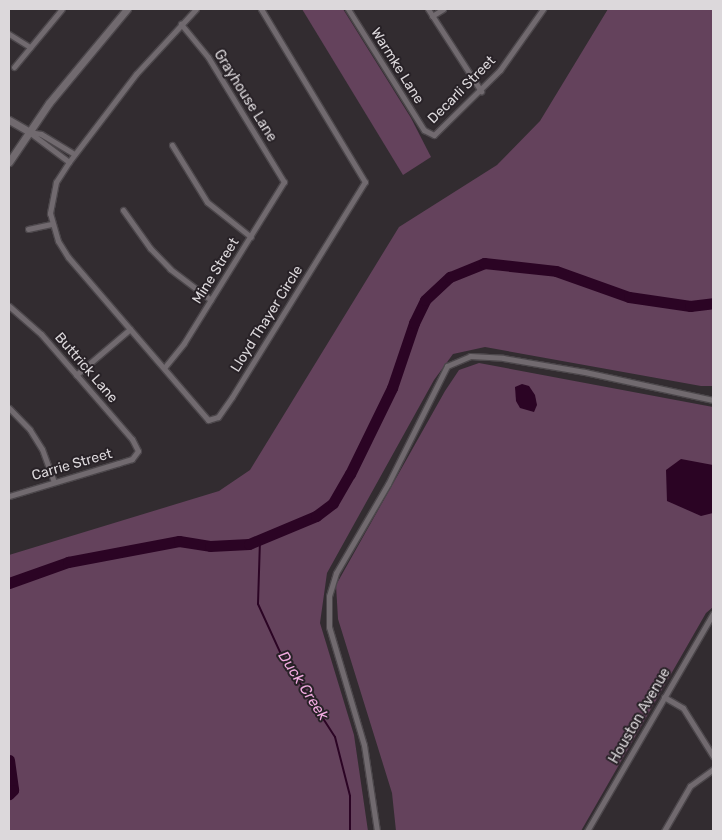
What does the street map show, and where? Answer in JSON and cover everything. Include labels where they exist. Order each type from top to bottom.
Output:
[{"type":"street","points":[[14,67],[62,9]]},
{"type":"street","points":[[9,162],[28,131],[127,9]]},
{"type":"street","name":"Lloyd Thayer Circle","points":[[196,9],[113,102],[74,154],[53,190],[52,224],[64,252],[206,419],[218,417],[365,186],[362,175],[261,9]]},
{"type":"street","name":"Warmke Lane","points":[[348,9],[429,134]]},
{"type":"street","points":[[428,9],[481,90]]},
{"type":"street","points":[[432,16],[443,9]]},
{"type":"street","name":"Decarli Street","points":[[429,134],[434,135],[481,90],[515,51],[543,9]]},
{"type":"street","name":"Grayhouse Lane","points":[[181,24],[208,56],[284,182]]},
{"type":"street","points":[[9,34],[30,47]]},
{"type":"street","points":[[9,120],[28,131],[69,162]]},
{"type":"street","points":[[28,131],[41,134],[74,154]]},
{"type":"street","points":[[172,145],[208,202],[251,237]]},
{"type":"street","name":"Mine Street","points":[[164,368],[184,343],[284,182]]},
{"type":"street","points":[[123,210],[150,248],[170,269],[211,300]]},
{"type":"street","points":[[28,229],[52,224]]},
{"type":"street","name":"Buttrick Lane","points":[[9,306],[41,334],[132,439],[138,451]]},
{"type":"street","points":[[76,375],[130,329]]},
{"type":"street","points":[[377,831],[365,752],[329,627],[329,596],[336,573],[388,484],[447,366],[470,356],[497,357],[585,372],[713,400]]},
{"type":"street","points":[[9,408],[30,430],[42,449],[54,482]]},
{"type":"street","name":"Carrie Street","points":[[9,496],[132,459],[138,451]]},
{"type":"street","name":"Houston Avenue","points":[[587,831],[713,614]]},
{"type":"street","points":[[664,697],[683,708],[713,756]]},
{"type":"street","points":[[664,831],[690,786],[713,769]]},
{"type":"shaded area","points":[[302,9],[343,9],[411,118],[431,157],[403,175]]},
{"type":"shaded area","points":[[608,9],[713,9],[713,386],[701,386],[485,347],[453,354],[434,380],[327,573],[320,623],[354,735],[368,831],[9,831],[9,555],[219,491],[250,470],[399,227],[497,165],[540,121]]},
{"type":"shaded area","points":[[479,363],[713,407],[713,607],[706,613],[581,831],[396,831],[392,793],[338,619],[336,585],[445,391],[459,370]]},
{"type":"shaded area","points":[[522,384],[529,386],[535,395],[537,405],[534,412],[520,408],[516,401],[515,387]]},
{"type":"shaded area","points":[[681,459],[713,465],[713,513],[701,516],[667,501],[666,470]]},
{"type":"waterway","points":[[9,583],[68,562],[179,541],[210,546],[249,544],[316,516],[333,503],[350,474],[392,388],[414,323],[425,300],[450,277],[484,263],[556,271],[629,297],[690,306],[713,303]]},
{"type":"waterway","name":"Duck Creek","points":[[260,540],[258,604],[280,652],[335,737],[350,796],[350,831]]},
{"type":"waterway","points":[[9,760],[13,790],[9,794]]}]
